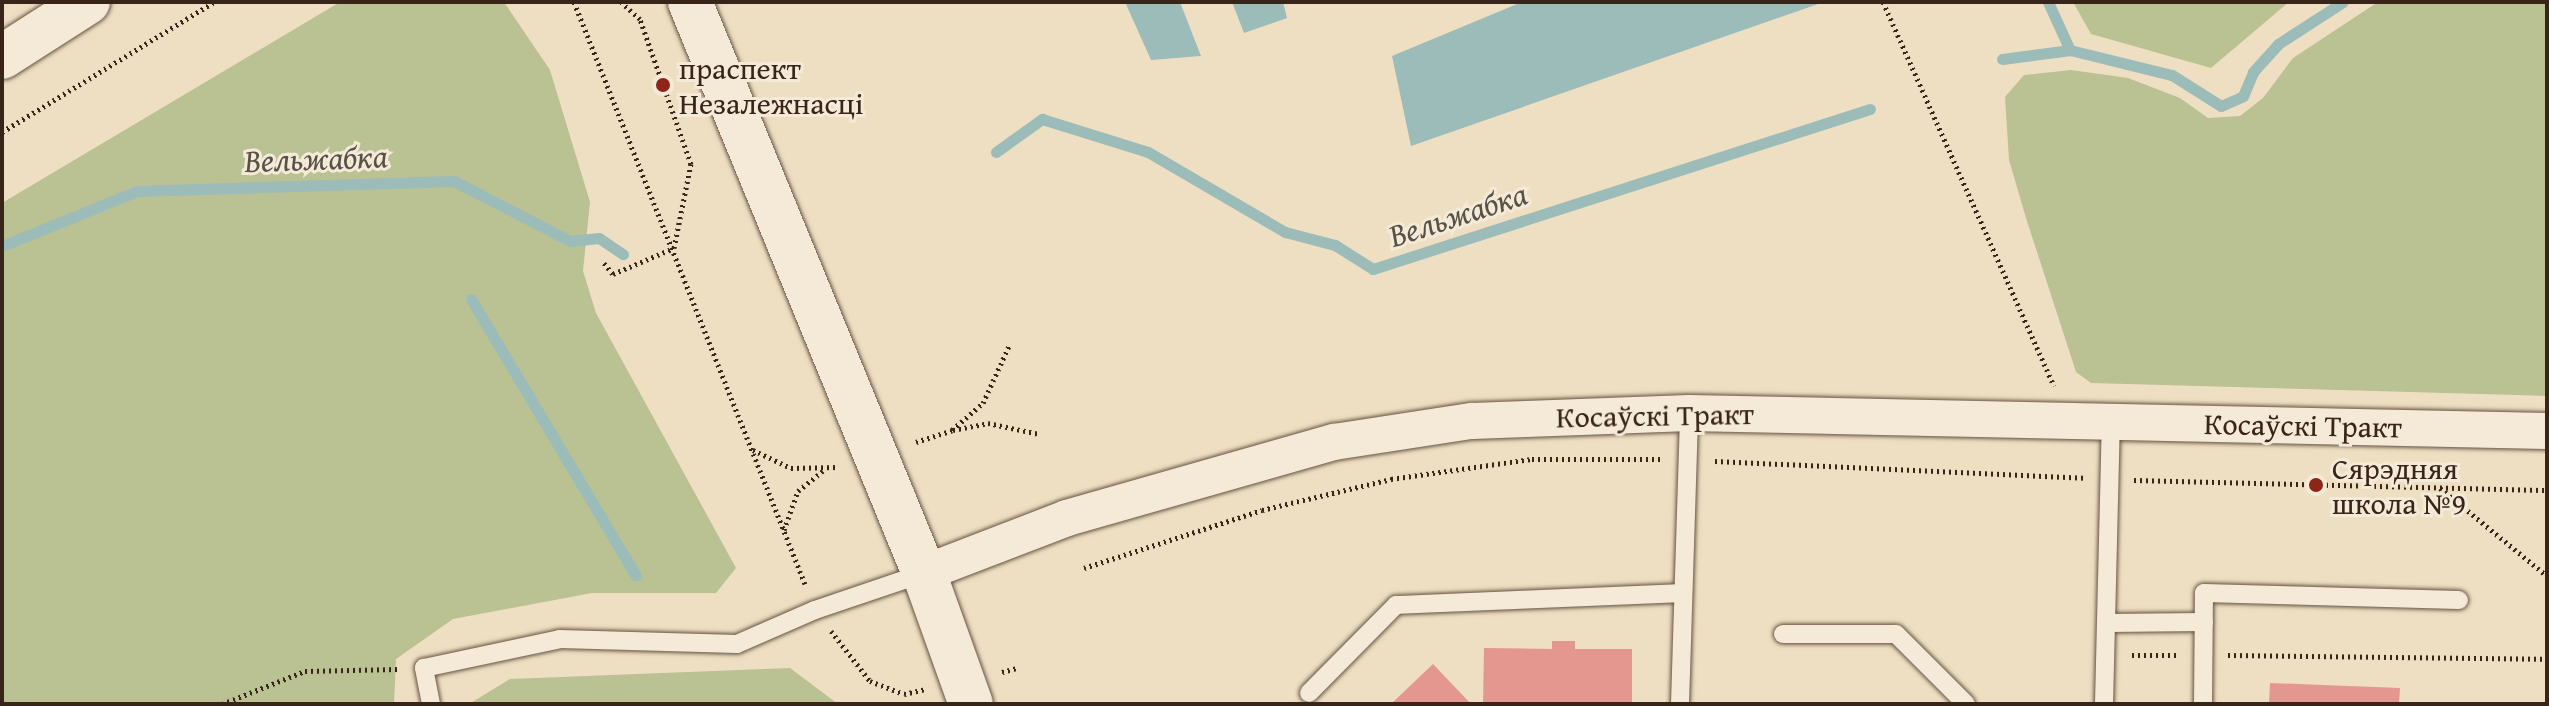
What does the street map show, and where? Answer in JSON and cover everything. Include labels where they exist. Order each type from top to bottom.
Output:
[{"type":"main road","points":[[2,57],[88,2]]},
{"type":"main road","points":[[690,2],[924,573],[967,692]]},
{"type":"street","name":"Косаўскі Тракт","points":[[924,573],[1067,518],[1334,442],[1472,421],[1689,413],[2054,418],[2547,431]]},
{"type":"lane","points":[[1680,704],[1681,593],[1689,413]]},
{"type":"lane","points":[[2104,704],[2111,420]]},
{"type":"lane","points":[[431,704],[424,668],[560,639],[737,644],[815,610],[924,573]]},
{"type":"lane","points":[[1309,693],[1396,605],[1681,593]]},
{"type":"lane","points":[[2203,704],[2204,593],[2459,600]]},
{"type":"lane","points":[[2107,623],[2204,622]]},
{"type":"lane","points":[[1783,634],[1896,634],[1966,704]]},
{"type":"path","points":[[2,132],[214,2]]},
{"type":"path","points":[[574,2],[815,610],[870,681],[904,694],[967,692],[1017,668]]},
{"type":"path","points":[[621,2],[640,19],[691,164],[674,248]]},
{"type":"path","points":[[1883,2],[2057,392],[2054,418]]},
{"type":"path","points":[[604,263],[613,274],[674,248]]},
{"type":"path","points":[[952,430],[983,403],[1009,346]]},
{"type":"path","points":[[916,442],[952,430],[988,423],[1039,434]]},
{"type":"path","points":[[752,449],[791,468],[824,471],[839,467]]},
{"type":"path","points":[[1084,568],[1262,510],[1391,479],[1532,459],[1686,460],[2111,479],[2547,490]]},
{"type":"path","points":[[784,530],[798,491],[824,471]]},
{"type":"path","points":[[2440,488],[2547,576]]},
{"type":"path","points":[[2106,655],[2547,659]]},
{"type":"path","points":[[222,704],[305,671],[424,668]]},
{"type":"green space","points":[[340,2],[504,2],[550,70],[590,202],[583,271],[596,313],[736,568],[716,593],[592,593],[453,619],[396,659],[394,704],[2,704],[2,203]]},
{"type":"green space","points":[[2073,2],[2289,2],[2211,68],[2091,34]]},
{"type":"green space","points":[[2378,2],[2547,2],[2547,396],[2091,383],[2076,372],[2009,160],[2005,97],[2024,75],[2071,70],[2128,78],[2180,98],[2208,118],[2240,116],[2263,98],[2293,58]]},
{"type":"green space","points":[[790,668],[838,704],[469,704],[510,679]]},
{"type":"water","points":[[1125,2],[1180,2],[1201,56],[1151,60]]},
{"type":"water","points":[[1232,2],[1283,2],[1287,18],[1244,33]]},
{"type":"water","points":[[1522,2],[1824,2],[1411,146],[1392,56]]},
{"type":"building","points":[[1552,641],[1575,641],[1575,649],[1632,649],[1632,704],[1483,704],[1484,648],[1552,649]]},
{"type":"building","points":[[1433,664],[1471,704],[1391,704]]},
{"type":"building","points":[[2270,683],[2400,688],[2399,704],[2269,704]]},
{"type":"waterway","points":[[2048,2],[2070,50]]},
{"type":"waterway","name":"Вельжабка","points":[[2002,59],[2070,50],[2172,75],[2221,106],[2243,96],[2253,72],[2278,44],[2343,2]]},
{"type":"waterway","name":"Вельжабка","points":[[996,152],[1042,119],[1148,152],[1285,232],[1335,245],[1373,269],[1870,109]]},
{"type":"waterway","name":"Вельжабка","points":[[2,246],[137,191],[454,181],[570,241],[599,238],[623,254]]},
{"type":"waterway","points":[[471,299],[636,576]]},
{"type":"place","name":"праспект Незалежнасці","points":[[663,85]]},
{"type":"place","name":"Сярэдняя школа №9","points":[[2316,485]]}]
